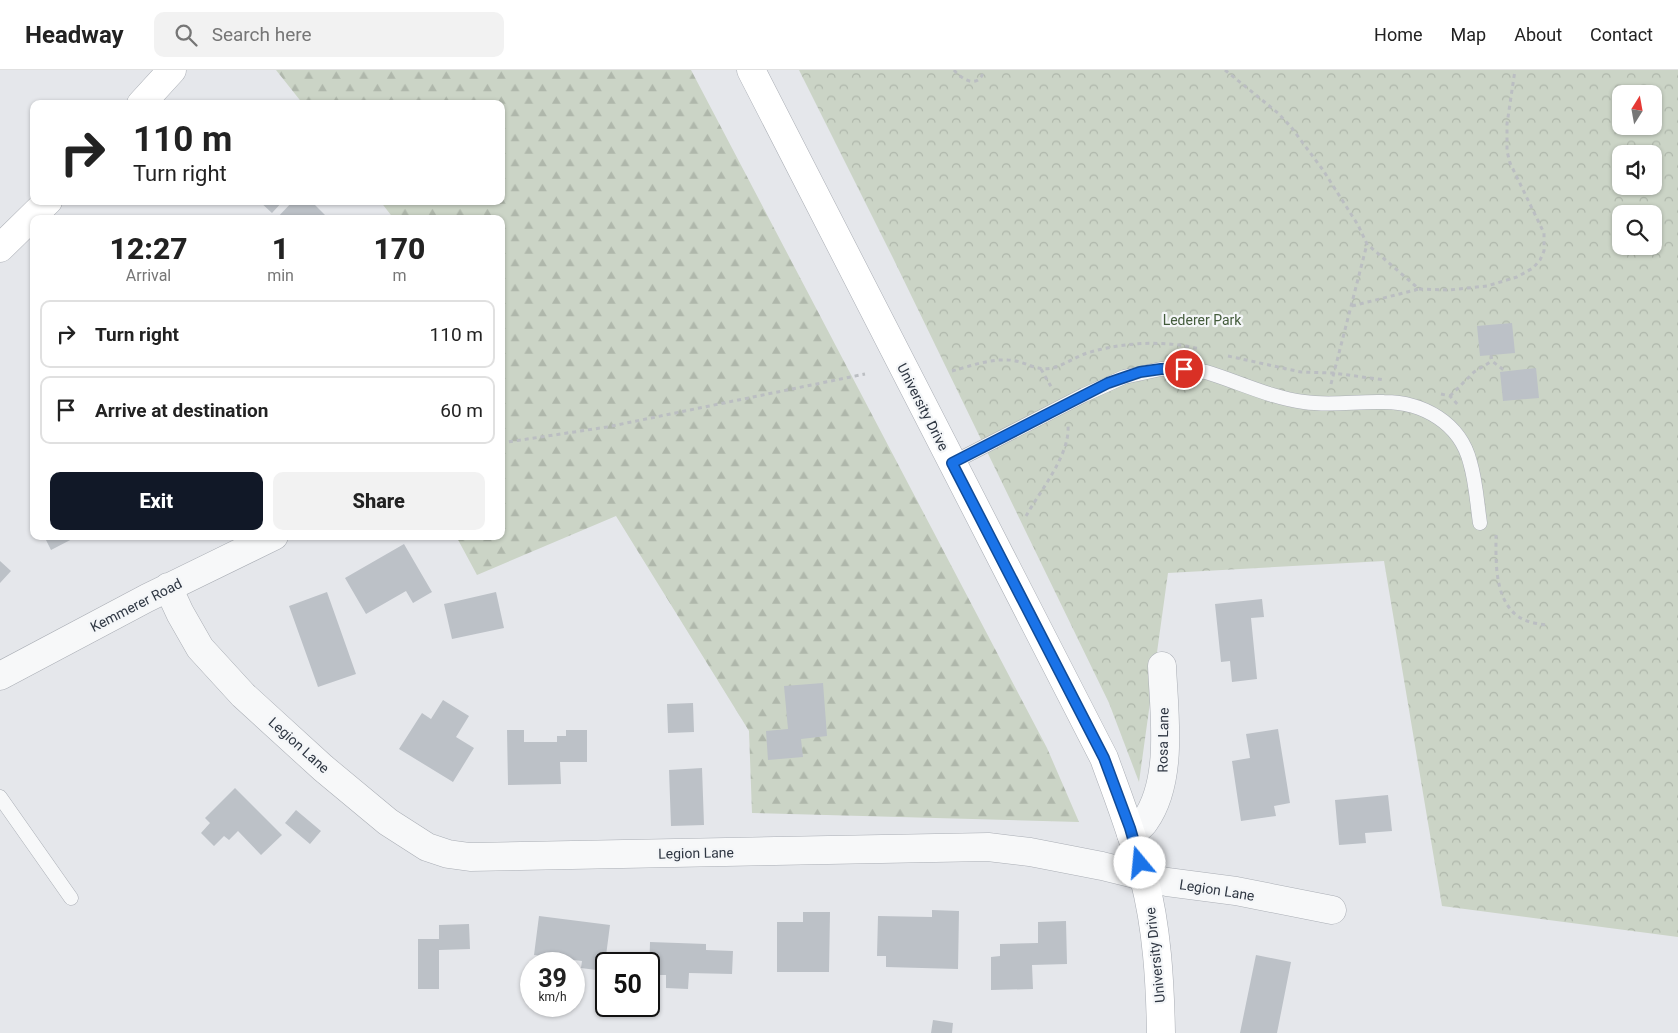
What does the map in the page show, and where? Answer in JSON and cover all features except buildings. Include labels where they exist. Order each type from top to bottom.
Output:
[{"type":"main road","points":[[145,100],[172,70]]},
{"type":"main road","name":"University Drive","points":[[751,70],[1104,758],[1131,834],[1151,906],[1160,986],[1161,1033]]},
{"type":"main road","points":[[34,215],[44,205]]},
{"type":"main road","points":[[0,248],[30,219]]},
{"type":"street","name":"Kemmerer Road","points":[[0,676],[168,587],[266,540]]},
{"type":"street","name":"Legion Lane","points":[[168,587],[200,648],[243,695],[323,768],[388,822],[427,847],[448,854],[470,857],[988,847],[1039,854],[1185,885],[1236,891],[1332,910]]},
{"type":"street","name":"Rosa Lane","points":[[1131,834],[1145,821],[1160,791],[1163,774],[1165,732],[1162,666]]},
{"type":"lane","points":[[952,463],[1108,383],[1140,372],[1161,369],[1206,372],[1284,398],[1305,402],[1328,404],[1397,402],[1429,411],[1456,432],[1467,453],[1471,463],[1480,522]]},
{"type":"lane","points":[[0,797],[71,898]]},
{"type":"path","points":[[954,70],[959,76],[970,82],[977,81],[982,77],[984,70]]},
{"type":"path","points":[[1225,70],[1278,114],[1290,127],[1323,170],[1358,225],[1367,244],[1419,289]]},
{"type":"path","points":[[1352,306],[1419,289],[1449,290],[1487,286],[1507,281],[1526,273],[1540,260],[1544,251],[1544,233],[1510,163],[1507,151],[1507,124],[1515,70]]},
{"type":"path","points":[[1328,404],[1334,373],[1367,244]]},
{"type":"path","points":[[1491,355],[1492,361],[1504,371]]},
{"type":"path","points":[[1450,396],[1474,372],[1492,361]]},
{"type":"path","points":[[1026,516],[1050,477],[1066,444],[1068,427],[1062,406],[1041,369]]},
{"type":"path","points":[[505,443],[606,427],[866,374]]},
{"type":"green space","points":[[276,70],[691,70],[1047,748],[1079,822],[752,813],[749,731],[616,516],[477,575],[458,540],[505,540],[505,215],[391,215],[383,205],[505,205],[505,100],[300,100]]},
{"type":"green space","name":"Lederer Park","points":[[799,70],[1678,70],[1678,937],[1442,906],[1384,561],[1168,573],[1139,782],[1109,703],[893,258]]},
{"type":"route","points":[[1140,863],[1130,828],[1104,758],[952,463],[1108,383],[1140,372],[1161,369],[1184,369]]}]
